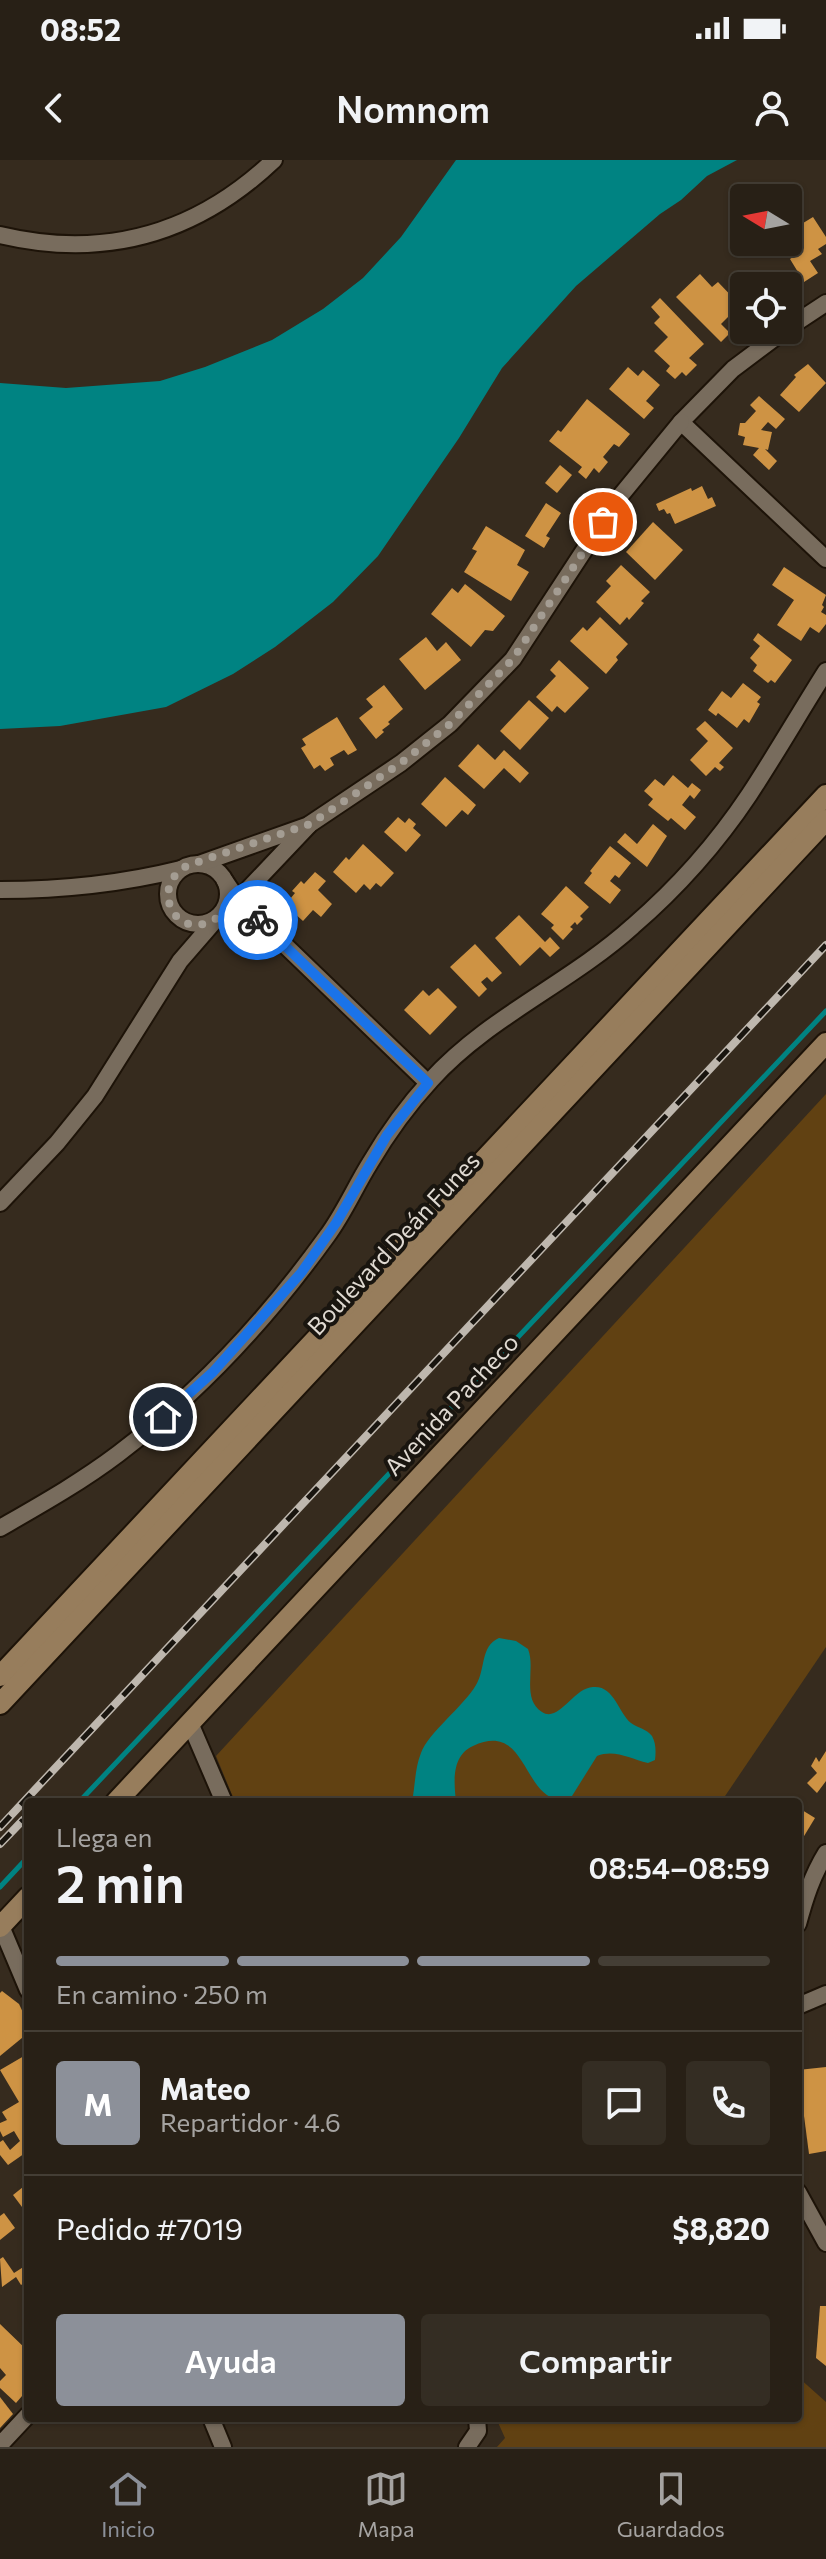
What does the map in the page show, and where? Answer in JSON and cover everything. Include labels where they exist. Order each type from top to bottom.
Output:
[{"type":"main road","name":"Boulevard Deán Funes","points":[[0,1676],[826,795]]},
{"type":"main road","name":"Boulevard Deán Funes","points":[[0,1704],[826,820]]},
{"type":"main road","name":"Avenida Pacheco","points":[[120,1798],[826,1043]]},
{"type":"main road","points":[[0,1927],[24,1901]]},
{"type":"street","points":[[0,235],[72,246],[99,245],[150,235],[208,211],[243,187],[274,160]]},
{"type":"street","points":[[802,319],[826,303]]},
{"type":"street","points":[[0,1203],[57,1143],[95,1096],[180,961],[219,916],[310,824],[401,763],[450,724],[488,686],[513,659],[617,500],[681,422],[733,369],[766,344]]},
{"type":"street","points":[[681,422],[826,559]]},
{"type":"street","points":[[0,1528],[56,1496],[117,1455],[213,1372],[301,1273],[336,1223],[387,1135],[428,1083],[459,1052],[632,928],[703,856],[749,795],[826,671]]},
{"type":"street","points":[[0,890],[76,888],[136,880],[198,864],[310,824]]},
{"type":"street","points":[[198,864],[214,869],[238,900],[428,1083]]},
{"type":"street","points":[[180,961],[182,929],[167,895],[169,885],[181,869]]},
{"type":"street","points":[[136,880],[152,889],[184,922],[202,924],[219,916],[228,899],[225,881]]},
{"type":"street","points":[[190,1723],[222,1798]]},
{"type":"street","points":[[802,1908],[806,1893],[826,1853]]},
{"type":"street","points":[[0,1927],[24,1981]]},
{"type":"street","points":[[802,2004],[826,1994]]},
{"type":"street","points":[[802,2199],[826,2243]]},
{"type":"street","points":[[0,2445],[24,2419]]},
{"type":"street","points":[[213,2422],[223,2447]]},
{"type":"street","points":[[467,2447],[478,2424]]},
{"type":"shaded area","points":[[826,1094],[826,1647],[724,1798],[233,1798],[216,1756]]},
{"type":"shaded area","points":[[802,2381],[826,2402],[826,2447],[497,2447],[505,2438],[498,2422],[802,2422]]},
{"type":"water","points":[[456,160],[737,160],[707,176],[576,286],[502,368],[459,438],[378,556],[333,602],[275,647],[233,674],[166,707],[60,726],[0,729],[0,383],[66,388],[160,381],[272,340],[323,309],[363,278],[401,237]]},
{"type":"water","points":[[499,1638],[516,1641],[528,1649],[530,1691],[542,1712],[554,1713],[586,1689],[606,1690],[631,1723],[652,1736],[655,1760],[648,1763],[616,1754],[597,1756],[572,1796],[554,1798],[537,1786],[514,1751],[504,1743],[490,1741],[473,1746],[461,1756],[456,1770],[456,1798],[413,1798],[417,1764],[425,1745],[476,1685],[486,1652]]},
{"type":"building","points":[[813,217],[826,237],[826,244],[818,249],[822,254],[810,261],[818,273],[804,282],[802,272],[798,272],[790,259],[802,256],[802,224]]},
{"type":"building","points":[[700,274],[712,287],[718,282],[730,295],[730,315],[721,324],[730,333],[721,342],[676,297]]},
{"type":"building","points":[[660,298],[704,344],[689,358],[697,365],[686,376],[682,372],[675,379],[666,371],[670,366],[654,351],[668,337],[654,323],[660,317],[651,307]]},
{"type":"building","points":[[808,364],[826,383],[799,412],[780,395],[796,377],[794,375]]},
{"type":"building","points":[[628,367],[638,376],[643,370],[660,385],[646,401],[654,408],[644,419],[609,389]]},
{"type":"building","points":[[759,396],[785,419],[776,429],[768,422],[761,430],[772,432],[768,450],[765,449],[777,461],[769,470],[753,455],[759,448],[743,445],[745,437],[738,435],[740,423],[745,423],[756,411],[750,405]]},
{"type":"building","points":[[587,399],[630,434],[619,447],[614,444],[603,457],[608,462],[599,473],[594,468],[586,479],[578,472],[582,467],[549,441],[558,430],[561,432]]},
{"type":"building","points":[[560,465],[572,475],[557,493],[545,483]]},
{"type":"building","points":[[702,486],[708,499],[712,497],[716,506],[675,524],[670,513],[667,514],[664,509],[659,511],[656,504]]},
{"type":"building","points":[[546,503],[561,513],[546,536],[550,538],[544,548],[525,536]]},
{"type":"building","points":[[653,522],[683,550],[655,580],[626,552]]},
{"type":"building","points":[[486,526],[525,550],[517,565],[529,572],[511,601],[464,572],[477,551],[472,549]]},
{"type":"building","points":[[621,565],[650,592],[629,620],[627,617],[620,625],[596,602],[611,586],[606,581]]},
{"type":"building","points":[[784,567],[826,595],[821,612],[826,615],[826,624],[819,633],[810,627],[801,641],[777,625],[794,600],[772,585]]},
{"type":"building","points":[[465,584],[505,616],[493,631],[485,630],[471,647],[431,614],[452,588],[458,593]]},
{"type":"building","points":[[600,617],[628,644],[606,674],[570,641],[583,627],[587,631]]},
{"type":"building","points":[[758,633],[792,660],[775,683],[771,680],[768,683],[753,671],[757,665],[750,658],[760,646],[753,640]]},
{"type":"building","points":[[426,637],[437,651],[446,642],[461,660],[425,690],[399,659]]},
{"type":"building","points":[[559,660],[589,688],[565,713],[557,706],[552,712],[536,697],[556,676],[550,670]]},
{"type":"building","points":[[743,683],[761,697],[749,723],[744,719],[737,728],[718,713],[716,716],[708,710],[722,691],[731,698]]},
{"type":"building","points":[[384,685],[403,709],[388,722],[390,724],[376,739],[359,718],[373,707],[366,699]]},
{"type":"building","points":[[529,700],[549,718],[520,750],[500,731]]},
{"type":"building","points":[[337,717],[357,750],[348,755],[344,750],[330,758],[334,765],[325,771],[320,765],[314,769],[301,748],[306,745],[302,739]]},
{"type":"building","points":[[705,721],[733,748],[719,763],[724,767],[720,771],[715,767],[706,776],[690,760],[708,741],[696,729]]},
{"type":"building","points":[[478,744],[495,760],[504,750],[529,773],[520,783],[504,768],[484,789],[458,766]]},
{"type":"building","points":[[673,775],[688,788],[692,783],[701,790],[694,799],[690,795],[682,805],[696,817],[685,830],[648,805],[653,799],[644,791],[655,779],[664,786]]},
{"type":"building","points":[[445,777],[476,805],[468,815],[462,810],[446,827],[421,804]]},
{"type":"building","points":[[398,817],[405,823],[409,818],[416,824],[413,828],[421,835],[406,852],[384,832]]},
{"type":"building","points":[[653,824],[667,836],[647,867],[617,842],[625,833],[637,844]]},
{"type":"building","points":[[363,844],[394,873],[381,887],[376,883],[370,890],[364,884],[356,893],[333,872]]},
{"type":"building","points":[[610,846],[631,863],[619,878],[615,875],[610,881],[621,890],[610,904],[584,883]]},
{"type":"building","points":[[315,872],[326,881],[318,890],[332,904],[321,917],[313,910],[303,921],[285,905],[301,881],[304,884]]},
{"type":"building","points":[[566,886],[589,907],[580,916],[583,919],[570,927],[573,929],[563,940],[551,928],[554,925],[541,914]]},
{"type":"building","points":[[519,915],[545,942],[550,937],[560,948],[550,957],[540,947],[520,966],[495,938]]},
{"type":"building","points":[[475,944],[502,973],[492,982],[487,977],[481,982],[487,989],[479,997],[450,967]]},
{"type":"building","points":[[438,988],[457,1007],[430,1035],[404,1010],[423,990],[429,996]]},
{"type":"building","points":[[826,1751],[826,1781],[817,1793],[807,1783],[817,1773],[811,1766],[816,1757],[819,1762]]},
{"type":"building","points":[[802,1810],[815,1818],[802,1839]]},
{"type":"building","points":[[2,1991],[19,2004],[24,2015],[24,2036],[0,2056]]},
{"type":"building","points":[[24,2056],[24,2154],[8,2165],[0,2155],[0,2142],[3,2140],[10,2150],[20,2141],[14,2131],[3,2137],[0,2123],[7,2120],[2,2112],[19,2102],[0,2070]]},
{"type":"building","points":[[826,2067],[826,2151],[809,2154],[802,2101],[802,2070]]},
{"type":"building","points":[[24,2186],[24,2210],[13,2195]]},
{"type":"building","points":[[4,2213],[15,2228],[0,2240],[0,2216]]},
{"type":"building","points":[[3,2257],[14,2273],[24,2267],[24,2283],[21,2285],[16,2277],[2,2287],[0,2259]]},
{"type":"building","points":[[820,2306],[826,2306],[826,2366],[816,2358]]},
{"type":"building","points":[[0,2324],[24,2347],[24,2394],[16,2403],[0,2388],[0,2381],[6,2375],[0,2368]]},
{"type":"building","points":[[0,2397],[13,2414],[0,2428]]},
{"type":"waterway","points":[[83,1798],[826,1011]]},
{"type":"waterway","points":[[0,1887],[24,1861]]},
{"type":"railway","points":[[27,1798],[826,945]]},
{"type":"railway","points":[[0,1827],[24,1801]]},
{"type":"railway","points":[[0,1844],[23,1820]]},
{"type":"way so far","points":[[258,920],[238,900],[211,921],[202,924],[184,922],[169,905],[167,895],[173,876],[189,865],[310,824],[401,763],[450,724],[513,659],[603,522]]},
{"type":"route","points":[[163,1417],[213,1372],[301,1273],[336,1223],[387,1135],[428,1083],[258,920]]}]
